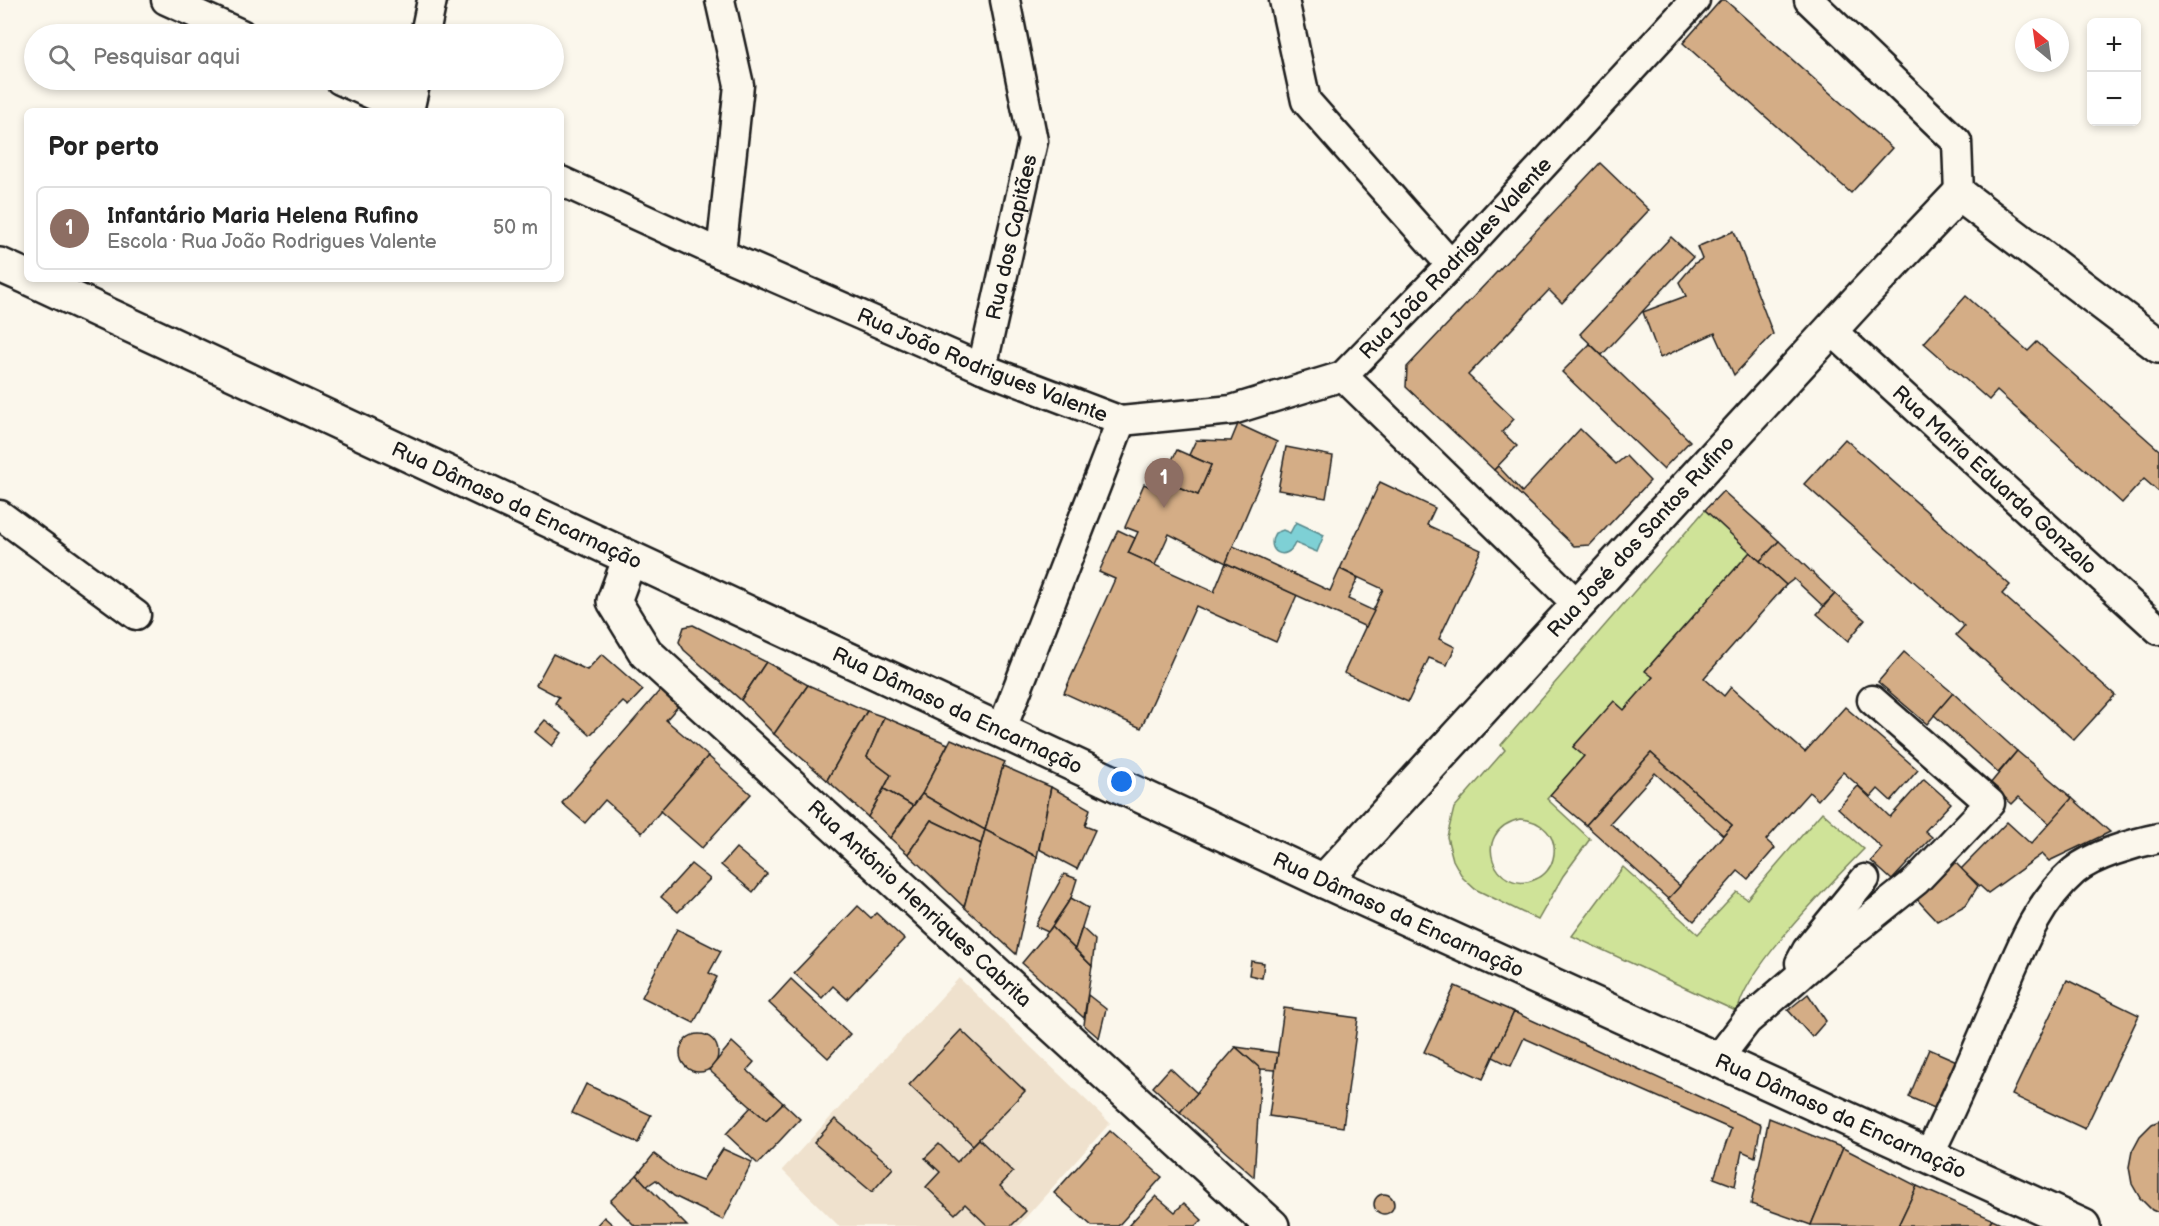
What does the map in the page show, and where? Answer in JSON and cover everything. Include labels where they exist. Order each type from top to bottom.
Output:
[{"type":"main road","name":"Rua José dos Santos Rufino","points":[[1324,881],[1959,194]]},
{"type":"main road","points":[[1959,194],[2159,346]]},
{"type":"main road","name":"Rua Dâmaso da Encarnação","points":[[0,265],[24,276]]},
{"type":"main road","name":"Rua Dâmaso da Encarnação","points":[[38,282],[1324,881],[2083,1226]]},
{"type":"main road","name":"Rua António Henriques Cabrita","points":[[630,558],[614,601],[646,653],[1272,1226]]},
{"type":"street","points":[[166,0],[219,24]]},
{"type":"street","points":[[427,24],[432,0]]},
{"type":"street","points":[[720,0],[739,85],[721,254]]},
{"type":"street","name":"Rua dos Capitães","points":[[982,368],[1033,141],[1005,0]]},
{"type":"street","points":[[1284,0],[1306,101],[1451,265]]},
{"type":"street","name":"Rua João Rodrigues Valente","points":[[564,182],[982,368],[1121,421],[1232,410],[1343,376],[1451,265],[1695,0]]},
{"type":"street","points":[[1818,2],[1957,142],[1959,194]]},
{"type":"street","points":[[362,90],[402,108]]},
{"type":"street","points":[[410,108],[414,90]]},
{"type":"street","name":"Rua Maria Eduarda Gonzalo","points":[[1831,330],[2159,630]]},
{"type":"street","points":[[1343,376],[1578,605]]},
{"type":"street","points":[[1001,731],[1121,421]]},
{"type":"street","points":[[0,515],[136,615]]},
{"type":"street","points":[[1717,1060],[1747,1021],[1916,881],[1990,803],[1872,700]]},
{"type":"street","points":[[1928,1156],[1948,1117],[2028,933],[2051,894],[2076,869],[2111,851],[2159,838]]},
{"type":"street","points":[[1789,986],[1807,950],[1866,879]]},
{"type":"shaded area","points":[[959,978],[1110,1123],[1018,1226],[839,1226],[782,1170]]},
{"type":"green space","points":[[1705,510],[1750,552],[1646,670],[1653,677],[1624,710],[1615,702],[1573,747],[1584,756],[1547,799],[1590,839],[1563,876],[1538,920],[1475,889],[1463,878],[1453,860],[1447,837],[1454,808],[1505,750],[1501,745]],"holes":[[[1520,819],[1528,820],[1547,831],[1551,836],[1554,851],[1552,862],[1544,874],[1536,879],[1521,882],[1509,879],[1499,872],[1493,861],[1491,848],[1495,836],[1504,826]]]},
{"type":"green space","points":[[1822,812],[1864,849],[1771,952],[1743,995],[1738,1012],[1572,936],[1623,867],[1698,934],[1737,892],[1747,899]]},
{"type":"water","points":[[1296,522],[1324,535],[1317,552],[1295,543],[1287,553],[1282,554],[1274,550],[1272,540],[1275,533],[1283,530],[1290,533]]},
{"type":"building","points":[[1721,0],[1725,0],[1892,148],[1851,193],[1683,43]]},
{"type":"building","points":[[1600,163],[1649,210],[1562,303],[1549,290],[1468,375],[1514,419],[1502,432],[1517,446],[1494,470],[1406,387],[1407,367]]},
{"type":"building","points":[[1734,231],[1773,334],[1734,375],[1715,333],[1660,358],[1643,312],[1686,296],[1679,282],[1695,263],[1702,259],[1697,247]]},
{"type":"building","points":[[1671,237],[1693,257],[1602,355],[1580,334]]},
{"type":"building","points":[[1966,296],[2028,351],[2037,342],[2159,450],[2159,492],[2144,479],[2122,503],[1997,391],[1989,400],[1924,343]]},
{"type":"building","points":[[1590,344],[1690,441],[1663,469],[1562,372]]},
{"type":"building","points":[[1238,424],[1277,442],[1226,563],[1169,534],[1155,565],[1128,553],[1138,532],[1125,527],[1144,484],[1157,490],[1162,480],[1198,495],[1211,465],[1189,455],[1196,440],[1231,441]]},
{"type":"building","points":[[1580,429],[1616,464],[1626,456],[1650,481],[1590,545],[1574,546],[1494,470],[1498,466],[1522,492]]},
{"type":"building","points":[[1845,439],[2010,585],[2002,594],[2115,695],[2074,740],[1956,635],[1964,626],[1804,484]]},
{"type":"building","points":[[1286,447],[1333,456],[1326,498],[1278,490]]},
{"type":"building","points":[[1177,450],[1211,465],[1198,495],[1162,480]]},
{"type":"building","points":[[1380,482],[1435,508],[1427,525],[1481,550],[1439,639],[1455,647],[1447,665],[1429,658],[1408,702],[1344,673],[1383,589],[1340,569]]},
{"type":"building","points":[[1723,491],[1779,541],[1760,561],[1705,510]]},
{"type":"building","points":[[1118,530],[1135,538],[1128,553],[1214,592],[1226,563],[1297,595],[1276,642],[1196,606],[1141,728],[1064,693],[1115,579],[1099,572]]},
{"type":"building","points":[[1779,541],[1835,594],[1823,606],[1794,579],[1786,585],[1760,561]]},
{"type":"building","points":[[1233,546],[1330,591],[1340,569],[1358,578],[1348,599],[1374,611],[1366,627],[1226,563]]},
{"type":"building","points":[[1750,552],[1786,585],[1704,678],[1724,696],[1731,687],[1805,752],[1845,707],[1918,770],[1891,801],[1878,789],[1871,797],[1843,772],[1818,800],[1809,792],[1766,840],[1775,848],[1748,879],[1738,871],[1694,921],[1668,899],[1732,825],[1651,753],[1586,825],[1550,795],[1584,756],[1573,747],[1614,701],[1624,710],[1653,677],[1645,671]]},
{"type":"building","points":[[1835,594],[1865,620],[1848,641],[1817,614]]},
{"type":"building","points":[[693,625],[766,662],[741,700],[684,650],[679,642],[684,627]]},
{"type":"building","points":[[1904,652],[1953,693],[1927,724],[1878,682]]},
{"type":"building","points":[[553,654],[587,670],[602,654],[643,690],[628,706],[623,702],[590,735],[555,703],[559,697],[536,685]]},
{"type":"building","points":[[766,662],[808,685],[774,734],[741,700]]},
{"type":"building","points":[[808,685],[867,711],[827,780],[774,734]]},
{"type":"building","points":[[662,688],[680,704],[666,720],[708,756],[642,833],[605,800],[585,823],[562,803]]},
{"type":"building","points":[[1953,693],[2017,751],[1998,773],[1934,715]]},
{"type":"building","points":[[867,711],[884,717],[867,757],[891,775],[868,817],[827,780]]},
{"type":"building","points":[[884,717],[948,744],[922,794],[913,806],[884,789],[891,775],[867,757]]},
{"type":"building","points":[[545,720],[562,733],[552,746],[535,732]]},
{"type":"building","points":[[951,739],[1005,762],[985,830],[922,794]]},
{"type":"building","points":[[2017,751],[2072,798],[2050,824],[2019,797],[2012,804],[1990,784]]},
{"type":"building","points":[[1651,753],[1732,825],[1723,835],[1655,773],[1610,823],[1680,886],[1668,899],[1586,825]]},
{"type":"building","points":[[708,756],[751,794],[702,848],[660,811]]},
{"type":"building","points":[[1003,766],[1051,787],[1037,857],[985,830]]},
{"type":"building","points":[[1924,779],[1951,803],[1925,831],[1932,837],[1892,880],[1871,861],[1882,848],[1838,808],[1858,786],[1890,817]]},
{"type":"building","points":[[1051,787],[1090,809],[1085,826],[1095,830],[1077,869],[1039,849]]},
{"type":"building","points":[[884,789],[913,806],[890,838],[868,817]]},
{"type":"building","points":[[922,794],[985,830],[981,844],[931,820],[908,854],[890,838]]},
{"type":"building","points":[[2072,798],[2110,832],[2049,861],[2042,854],[1988,893],[1961,869],[2007,822],[2031,844]]},
{"type":"building","points":[[931,820],[981,844],[964,907],[908,854]]},
{"type":"building","points":[[985,830],[1037,857],[1016,954],[964,907]]},
{"type":"building","points":[[736,848],[767,874],[753,892],[721,865]]},
{"type":"building","points":[[1954,861],[1978,886],[1966,905],[1937,921],[1913,895]]},
{"type":"building","points":[[691,864],[710,879],[678,912],[661,897]]},
{"type":"building","points":[[1064,874],[1077,879],[1071,898],[1048,932],[1035,926]]},
{"type":"building","points":[[1071,898],[1088,908],[1075,949],[1052,927]]},
{"type":"building","points":[[858,906],[871,918],[876,913],[904,939],[847,999],[833,986],[822,998],[794,973]]},
{"type":"building","points":[[1052,927],[1092,966],[1084,1018],[1022,963]]},
{"type":"building","points":[[1082,928],[1095,940],[1092,966],[1075,949]]},
{"type":"building","points":[[677,929],[721,951],[709,973],[717,977],[694,1023],[642,997]]},
{"type":"building","points":[[1251,961],[1264,963],[1262,978],[1249,975]]},
{"type":"building","points":[[791,979],[850,1034],[828,1058],[769,1003]]},
{"type":"building","points":[[2067,980],[2139,1015],[2085,1129],[2012,1095]]},
{"type":"building","points":[[1455,986],[1514,1012],[1483,1079],[1424,1052]]},
{"type":"building","points":[[1808,994],[1826,1021],[1812,1037],[1788,1010]]},
{"type":"building","points":[[1088,995],[1106,1009],[1099,1038],[1084,1025]]},
{"type":"building","points":[[1284,1008],[1358,1018],[1343,1127],[1269,1116]]},
{"type":"building","points":[[1514,1012],[1761,1125],[1755,1157],[1742,1151],[1735,1186],[1714,1178],[1731,1129],[1524,1038],[1511,1066],[1493,1057]]},
{"type":"building","points":[[961,1030],[1025,1091],[973,1145],[909,1085]]},
{"type":"building","points":[[699,1034],[713,1039],[718,1053],[713,1067],[699,1072],[685,1067],[680,1053],[685,1039]]},
{"type":"building","points":[[732,1042],[754,1062],[747,1070],[783,1103],[766,1120],[709,1070]]},
{"type":"building","points":[[1236,1047],[1261,1069],[1254,1177],[1180,1112]]},
{"type":"building","points":[[1236,1047],[1278,1053],[1275,1070],[1261,1069]]},
{"type":"building","points":[[1929,1049],[1959,1062],[1939,1110],[1909,1097]]},
{"type":"building","points":[[1170,1068],[1197,1093],[1180,1112],[1153,1087]]},
{"type":"building","points":[[586,1084],[651,1115],[638,1143],[572,1113]]},
{"type":"building","points":[[783,1103],[800,1119],[758,1164],[726,1134],[751,1107],[766,1120]]},
{"type":"building","points":[[1769,1118],[1843,1148],[1811,1225],[1751,1204]]},
{"type":"building","points":[[835,1119],[893,1168],[872,1192],[814,1143]]},
{"type":"building","points":[[2159,1121],[2159,1213],[2152,1210],[2140,1198],[2132,1184],[2129,1167],[2132,1151],[2140,1136],[2152,1124]]},
{"type":"building","points":[[1110,1131],[1162,1177],[1118,1226],[1092,1226],[1054,1193]]},
{"type":"building","points":[[979,1139],[1013,1172],[1000,1186],[1026,1211],[1011,1226],[988,1226],[965,1204],[955,1214],[926,1187],[940,1172],[925,1158],[939,1144],[957,1162]]},
{"type":"building","points":[[1843,1148],[1917,1186],[1898,1226],[1811,1225]]},
{"type":"building","points":[[723,1149],[752,1162],[723,1220],[674,1196],[656,1180],[647,1186],[637,1175],[654,1154],[677,1171],[702,1181]]},
{"type":"building","points":[[637,1175],[687,1226],[635,1226],[610,1201]]},
{"type":"building","points":[[1917,1186],[1992,1219],[1988,1226],[1898,1226]]},
{"type":"building","points":[[1384,1194],[1391,1197],[1394,1204],[1391,1211],[1384,1214],[1377,1211],[1374,1204],[1377,1197]]},
{"type":"building","points":[[1156,1196],[1175,1212],[1184,1203],[1202,1220],[1196,1226],[1128,1226]]},
{"type":"building","points":[[604,1217],[614,1226],[596,1226]]},
{"type":"building","points":[[1992,1219],[2007,1226],[1988,1226]]},
{"type":"place","name":"Infantário Maria Helena Rufino","points":[[1164,508]]}]
